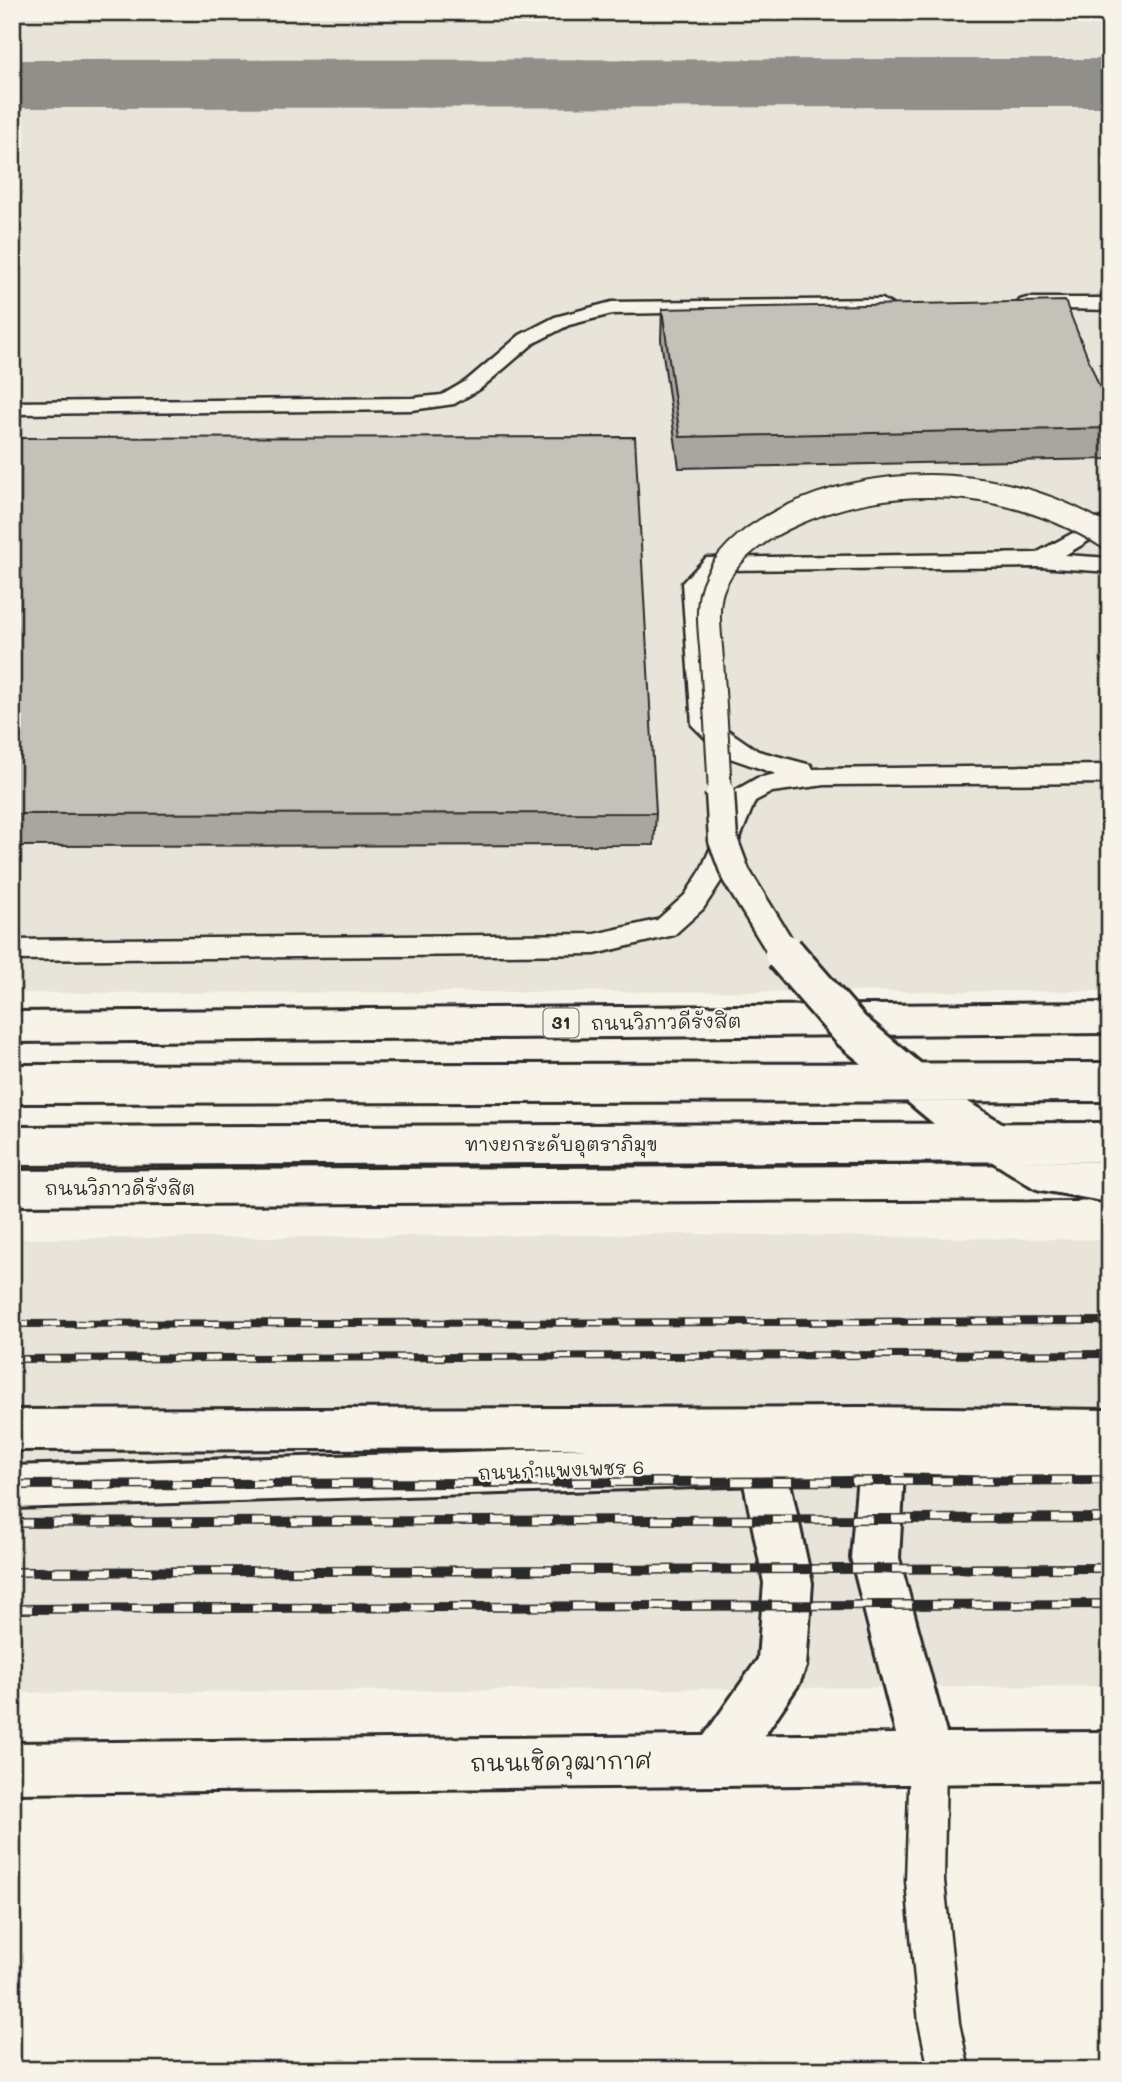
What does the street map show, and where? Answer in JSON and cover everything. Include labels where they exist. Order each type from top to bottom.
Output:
[{"type":"main road","points":[[784,953],[851,1030],[953,1115],[1043,1171],[1110,1183]]},
{"type":"main road","name":"ถนนวิภาวดีรังสิต","points":[[12,1027],[1110,1018]]},
{"type":"main road","points":[[12,1084],[1110,1082]]},
{"type":"main road","name":"ทางยกระดับอุตราภิมุข","points":[[12,1146],[1110,1142]]},
{"type":"main road","name":"ถนนวิภาวดีรังสิต","points":[[12,1188],[1110,1183]]},
{"type":"main road","name":"ถนนกำแพงเพชร 6","points":[[12,1430],[863,1427],[1110,1430]]},
{"type":"main road","points":[[883,1452],[875,1558],[928,1759]]},
{"type":"main road","name":"ถนนกำแพงเพชร 6","points":[[12,1487],[764,1464],[883,1452],[1110,1459]]},
{"type":"main road","points":[[718,1761],[782,1667],[788,1583],[764,1464]]},
{"type":"main road","name":"ถนนเชิดวุฒากาศ","points":[[12,1768],[1110,1757]]},
{"type":"lane","points":[[1013,304],[1109,305]]},
{"type":"lane","points":[[12,408],[412,404],[447,400],[473,385],[527,339],[562,321],[612,309],[904,305]]},
{"type":"lane","points":[[1110,398],[1105,410],[1110,424]]},
{"type":"lane","points":[[784,953],[736,875],[723,840],[709,603],[714,579],[728,560],[757,534],[825,500],[864,490],[904,486],[942,485],[983,489],[1011,496],[1049,507],[1110,539]]},
{"type":"lane","points":[[1040,560],[1110,519]]},
{"type":"lane","points":[[825,776],[757,762],[734,752],[705,725],[693,583],[714,563],[1040,560],[1110,565]]},
{"type":"lane","points":[[12,950],[595,944],[665,928],[694,902],[712,875],[745,796],[766,784],[825,776],[1110,774]]},
{"type":"lane","points":[[928,1759],[925,1881],[939,2023],[949,2070]]},
{"type":"shaded area","points":[[12,12],[1110,12],[1110,991],[12,993]]},
{"type":"shaded area","points":[[689,1234],[1110,1240],[1110,1686],[12,1693],[12,1239]]},
{"type":"building","points":[[1065,301],[1110,413],[1110,428],[680,437],[662,309]]},
{"type":"building","points":[[635,437],[656,813],[12,814],[12,438]]},
{"type":"taxiway","points":[[12,84],[1110,83]]},
{"type":"railway","points":[[12,1324],[1110,1321]]},
{"type":"railway","points":[[12,1359],[1110,1354]]},
{"type":"railway","points":[[12,1485],[1110,1480]]},
{"type":"railway","points":[[12,1523],[1110,1518]]},
{"type":"railway","points":[[12,1572],[1110,1568]]},
{"type":"railway","points":[[12,1609],[1110,1604]]}]
